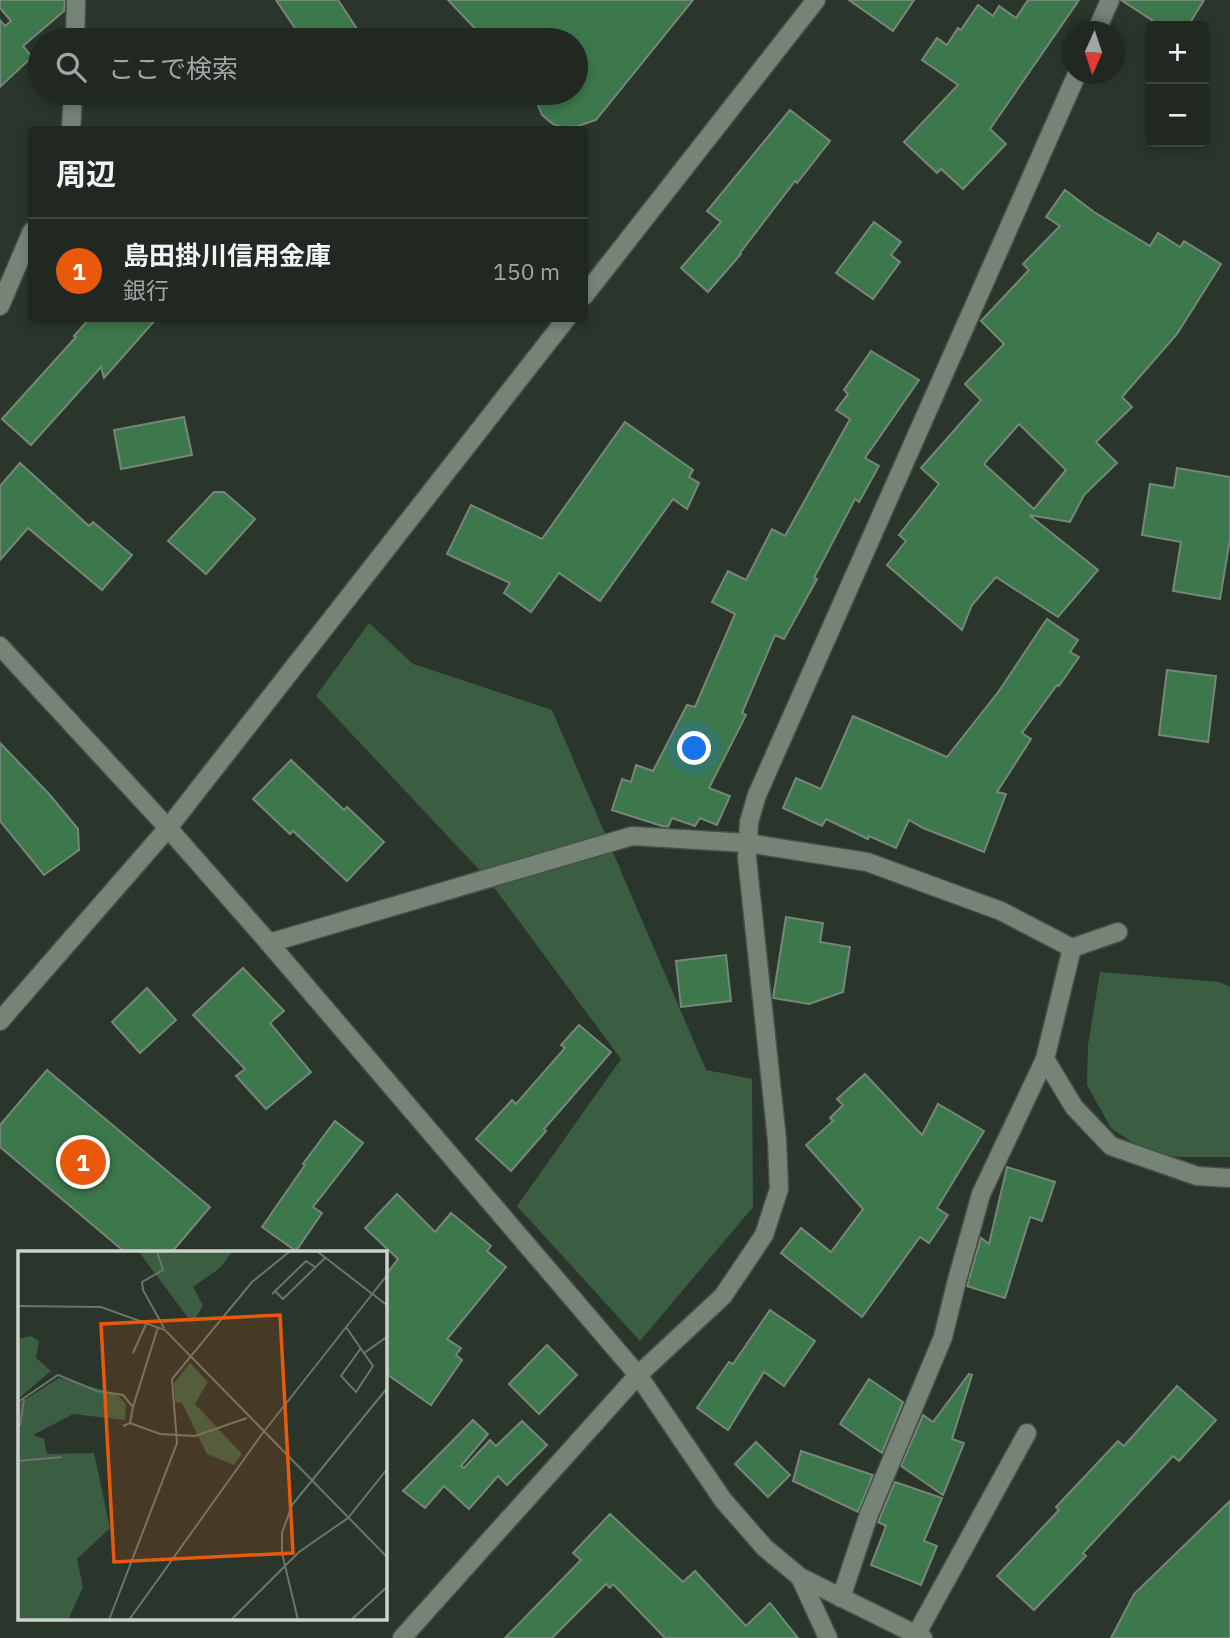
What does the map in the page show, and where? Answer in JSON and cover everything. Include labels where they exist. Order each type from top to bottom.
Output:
[{"type":"street","points":[[75,28],[76,0]]},
{"type":"street","points":[[588,291],[816,0]]},
{"type":"street","points":[[1101,21],[1110,0]]},
{"type":"street","points":[[402,1638],[638,1375],[723,1296],[764,1235],[779,1189],[777,1140],[747,843],[749,822],[757,795],[1073,84]]},
{"type":"street","points":[[71,126],[72,105]]},
{"type":"street","points":[[0,306],[28,240]]},
{"type":"street","points":[[0,1021],[168,828],[564,322]]},
{"type":"street","points":[[0,646],[168,828],[269,943],[638,1375],[723,1500],[765,1548],[800,1577],[919,1637],[1027,1433]]},
{"type":"street","points":[[269,943],[632,835],[747,843],[867,863],[1001,911],[1072,948],[1118,932]]},
{"type":"street","points":[[841,1598],[869,1514],[943,1337],[981,1194],[1045,1059],[1072,948]]},
{"type":"street","points":[[1045,1059],[1074,1107],[1111,1146],[1197,1176],[1230,1178]]},
{"type":"street","points":[[800,1577],[828,1638]]},
{"type":"green space","points":[[369,623],[413,664],[552,710],[706,1070],[752,1079],[753,1207],[640,1341],[517,1206],[621,1059],[487,878],[316,696]]},
{"type":"green space","points":[[1100,972],[1219,982],[1230,987],[1230,1157],[1181,1157],[1148,1153],[1111,1128],[1087,1085],[1088,1045]]},
{"type":"building","points":[[0,0],[65,0],[64,11],[44,28],[28,28],[28,42],[23,46],[28,52],[28,61],[0,87],[0,20],[5,26],[11,21],[0,8]]},
{"type":"building","points":[[276,0],[338,0],[356,28],[295,28]]},
{"type":"building","points":[[448,0],[693,0],[596,120],[578,126],[553,124],[542,115],[538,105],[588,105],[588,28],[475,28]]},
{"type":"building","points":[[849,0],[914,0],[893,31]]},
{"type":"building","points":[[1028,0],[1079,0],[990,129],[1006,144],[963,189],[941,169],[937,173],[904,142],[958,85],[922,60],[937,38],[947,45],[978,5],[993,16],[999,6],[1016,18]]},
{"type":"building","points":[[1121,0],[1204,0],[1191,21],[1153,21]]},
{"type":"building","points":[[790,110],[830,141],[708,292],[681,268],[721,222],[707,211]]},
{"type":"building","points":[[1065,190],[1094,212],[1150,246],[1158,233],[1180,247],[1184,241],[1221,264],[1177,334],[1122,397],[1132,407],[1096,442],[1117,463],[1084,495],[1070,522],[1029,515],[1098,570],[1058,617],[996,577],[972,605],[962,630],[887,565],[906,541],[899,535],[939,484],[921,468],[981,400],[965,384],[1004,344],[981,321],[1029,270],[1023,264],[1060,226],[1046,217]],"holes":[[[1019,424],[1066,470],[1034,509],[984,464]]]},
{"type":"building","points":[[874,222],[901,242],[891,255],[900,262],[873,299],[836,273]]},
{"type":"building","points":[[86,322],[153,322],[104,378],[101,367],[31,445],[2,419],[76,337],[74,336]]},
{"type":"building","points":[[871,351],[919,380],[865,458],[879,466],[859,502],[855,499],[814,578],[817,579],[784,639],[775,635],[742,713],[746,715],[709,788],[730,796],[717,825],[700,818],[695,826],[672,818],[668,827],[612,810],[622,779],[631,782],[636,765],[653,771],[687,705],[695,707],[735,614],[712,602],[728,571],[746,580],[772,529],[785,536],[850,419],[836,410],[848,394],[844,390]]},
{"type":"building","points":[[184,417],[192,455],[121,469],[114,430]]},
{"type":"building","points":[[625,422],[693,470],[689,477],[699,483],[687,509],[673,499],[600,601],[559,573],[531,612],[504,593],[510,583],[447,554],[471,505],[542,539]]},
{"type":"building","points":[[20,463],[89,526],[93,522],[132,555],[102,590],[28,528],[0,560],[0,486]]},
{"type":"building","points":[[1177,468],[1230,477],[1230,539],[1220,599],[1173,591],[1181,542],[1142,535],[1150,484],[1174,488]]},
{"type":"building","points":[[214,492],[224,492],[255,519],[206,574],[168,541]]},
{"type":"building","points":[[1047,619],[1078,640],[1070,652],[1079,657],[1022,733],[1031,739],[997,792],[1006,794],[984,852],[909,820],[896,848],[869,836],[868,839],[826,819],[822,826],[783,808],[796,778],[821,789],[853,716],[947,757],[999,691]]},
{"type":"building","points":[[1167,670],[1216,676],[1208,742],[1159,735]]},
{"type":"building","points":[[0,743],[78,829],[79,850],[44,875],[0,821]]},
{"type":"building","points":[[291,760],[344,810],[347,807],[384,842],[347,881],[293,831],[290,834],[253,799]]},
{"type":"building","points":[[786,917],[823,923],[820,942],[850,947],[843,992],[809,1004],[773,998]]},
{"type":"building","points":[[726,955],[731,1001],[681,1007],[676,961]]},
{"type":"building","points":[[243,968],[284,1011],[270,1023],[311,1072],[266,1109],[236,1076],[245,1069],[193,1015]]},
{"type":"building","points":[[147,988],[176,1020],[140,1053],[112,1022]]},
{"type":"building","points":[[579,1025],[611,1052],[511,1171],[476,1139],[512,1100],[516,1104],[565,1048],[561,1045]]},
{"type":"building","points":[[47,1070],[210,1207],[173,1251],[124,1251],[0,1147],[0,1125]]},
{"type":"building","points":[[865,1074],[922,1135],[938,1104],[984,1131],[937,1208],[948,1215],[929,1243],[920,1237],[862,1317],[781,1253],[801,1228],[831,1252],[863,1209],[806,1145],[833,1121],[830,1118],[843,1105],[837,1099]]},
{"type":"building","points":[[335,1121],[363,1143],[313,1207],[322,1213],[296,1251],[262,1227]]},
{"type":"building","points":[[1007,1167],[1055,1182],[1042,1221],[1030,1217],[1005,1298],[967,1286],[981,1238],[989,1244]]},
{"type":"building","points":[[397,1194],[435,1232],[451,1213],[491,1246],[487,1251],[506,1267],[447,1339],[461,1348],[456,1355],[462,1360],[431,1405],[387,1374],[387,1273],[398,1259],[365,1228]]},
{"type":"building","points":[[770,1310],[815,1341],[784,1386],[764,1372],[728,1430],[697,1408],[729,1362],[733,1364]]},
{"type":"building","points":[[547,1345],[577,1375],[539,1414],[509,1384]]},
{"type":"building","points":[[969,1374],[972,1375],[952,1439],[964,1443],[943,1495],[901,1466],[923,1415],[933,1422]]},
{"type":"building","points":[[869,1379],[903,1402],[882,1453],[840,1424]]},
{"type":"building","points":[[1177,1386],[1216,1420],[1179,1461],[1173,1456],[1083,1553],[1086,1556],[1034,1610],[997,1576],[1059,1510],[1056,1507],[1118,1441],[1124,1446]]},
{"type":"building","points":[[473,1420],[488,1434],[461,1466],[464,1468],[490,1440],[496,1446],[522,1421],[547,1445],[507,1485],[498,1476],[469,1509],[444,1486],[425,1508],[403,1491]]},
{"type":"building","points":[[756,1442],[790,1475],[768,1497],[735,1464]]},
{"type":"building","points":[[801,1451],[873,1475],[858,1512],[793,1481]]},
{"type":"building","points":[[895,1482],[942,1498],[924,1541],[937,1546],[921,1585],[871,1565],[886,1526],[878,1522]]},
{"type":"building","points":[[1230,1501],[1230,1638],[1111,1638],[1134,1594]]},
{"type":"building","points":[[610,1514],[683,1582],[695,1571],[746,1626],[770,1603],[798,1638],[665,1638],[613,1584],[610,1588],[606,1584],[552,1638],[505,1638],[581,1560],[573,1553]]},
{"type":"place","name":"島田掛川信用金庫","points":[[83,1162]]}]
